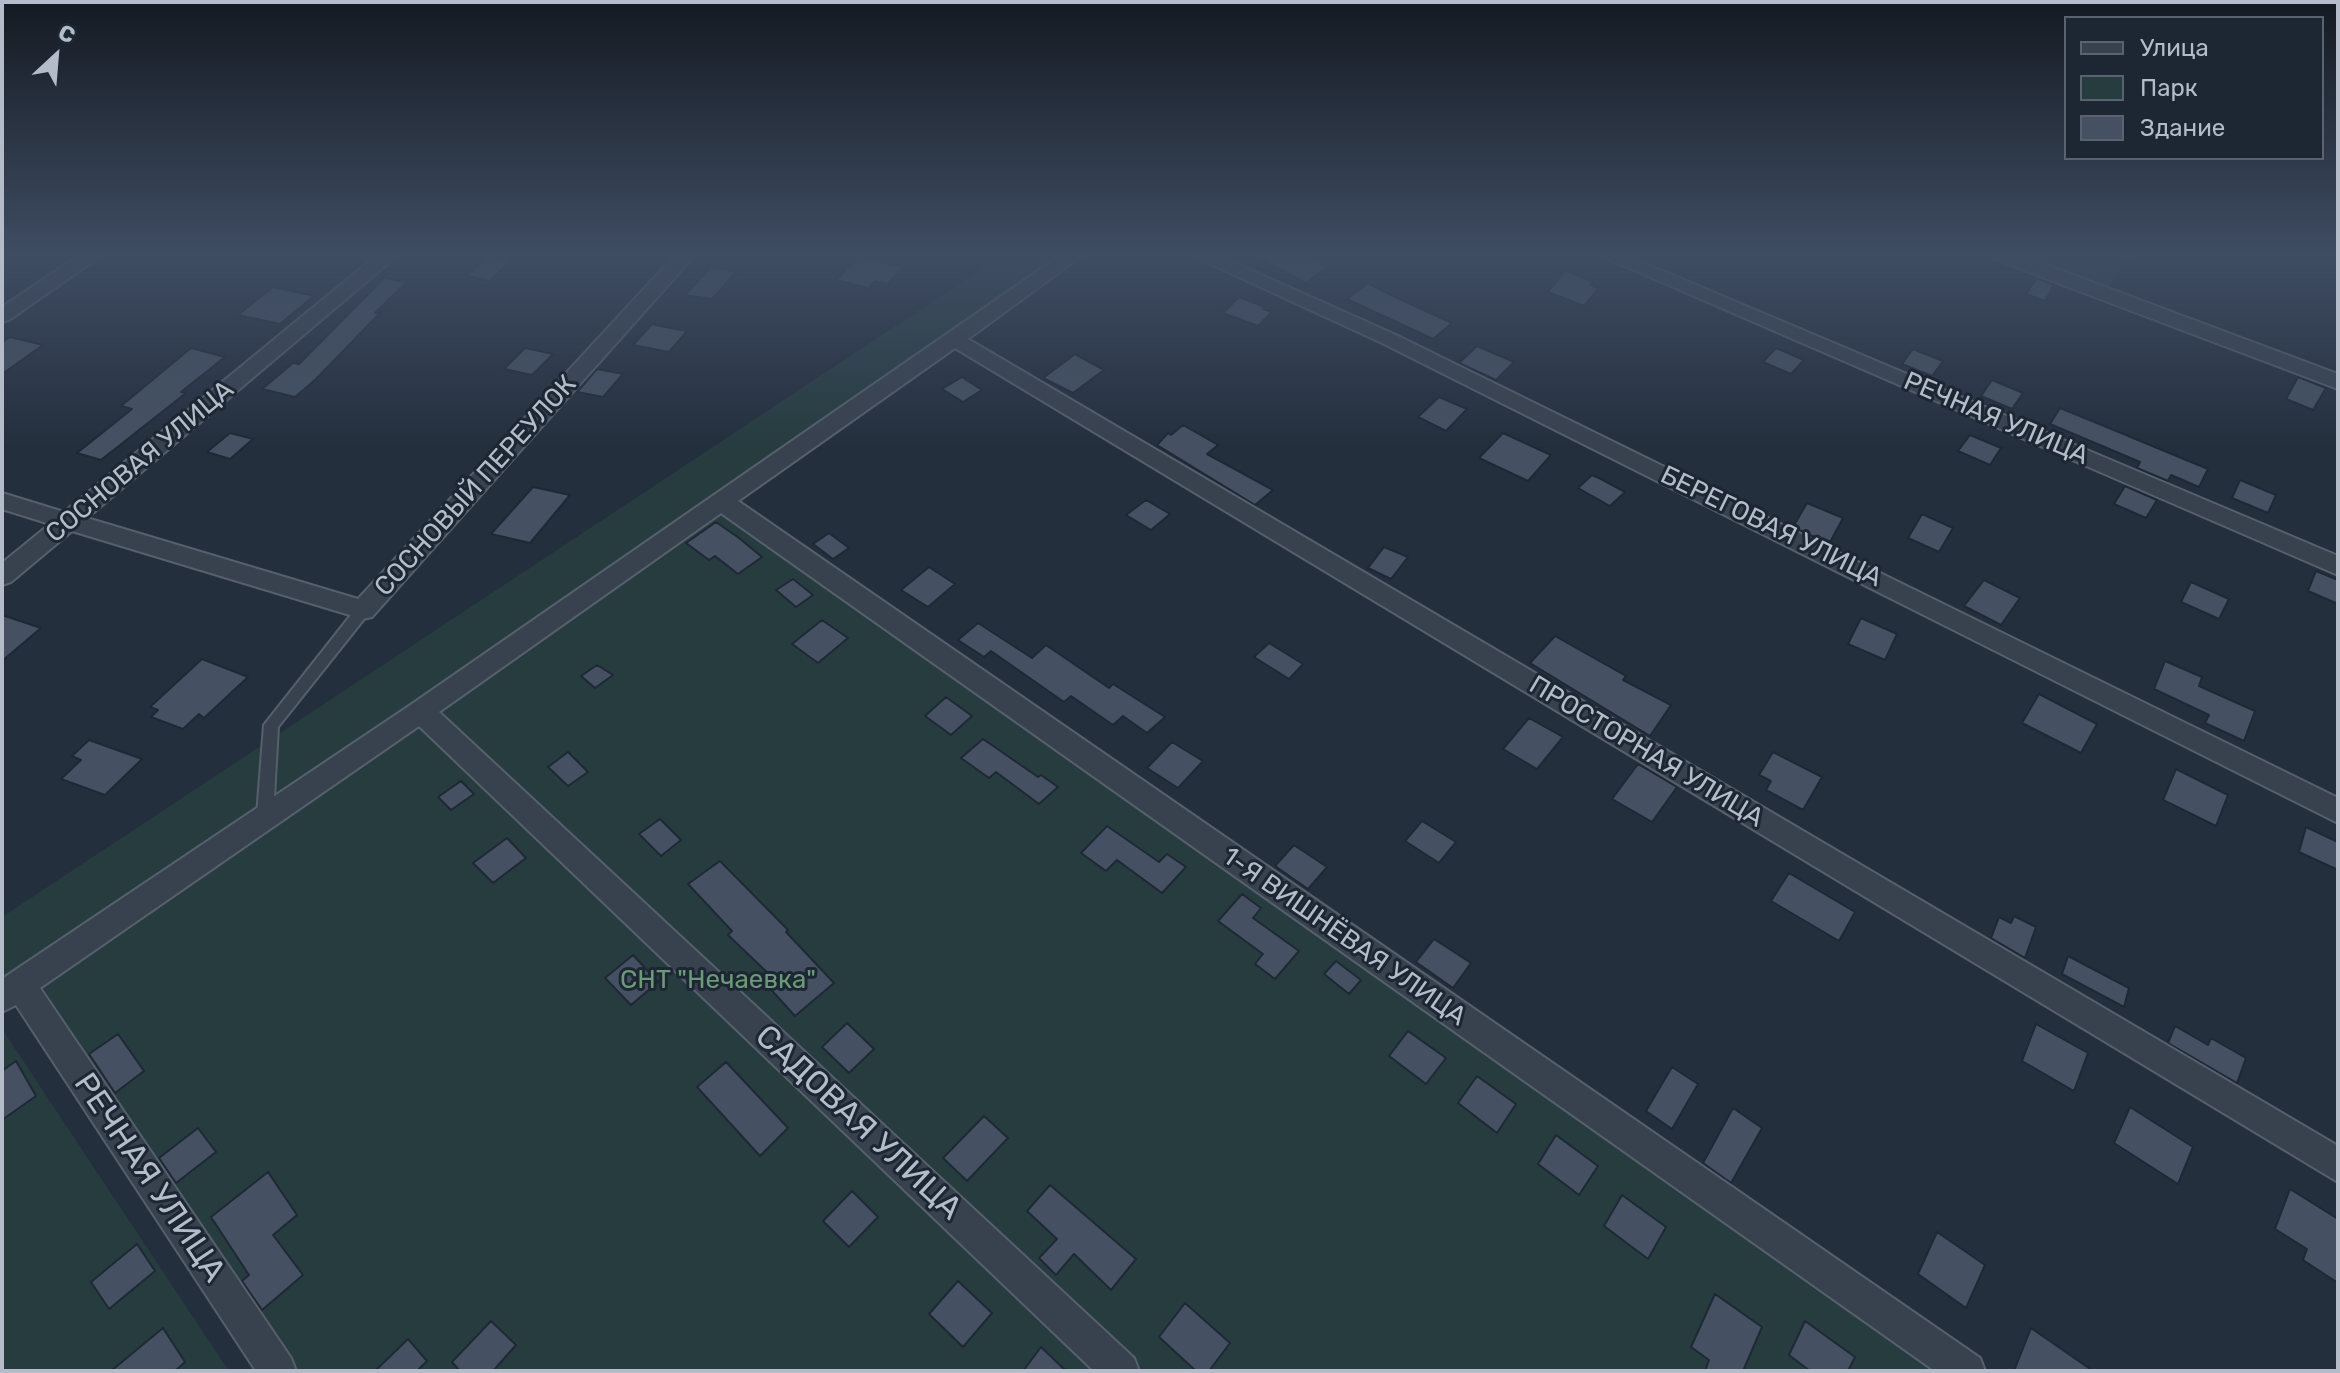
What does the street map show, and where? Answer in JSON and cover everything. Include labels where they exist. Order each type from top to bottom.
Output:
[{"type":"street","name":"СОСНОВАЯ УЛИЦА","points":[[2,576],[312,319]]},
{"type":"street","name":"СОСНОВЫЙ ПЕРЕУЛОК","points":[[363,610],[628,319]]},
{"type":"street","points":[[11,991],[421,711],[982,319]]},
{"type":"street","name":"БЕРЕГОВАЯ УЛИЦА","points":[[1344,319],[2338,811]]},
{"type":"street","name":"РЕЧНАЯ УЛИЦА","points":[[1758,319],[2338,566]]},
{"type":"street","points":[[2171,319],[2338,382]]},
{"type":"street","name":"ПРОСТОРНАЯ УЛИЦА","points":[[954,339],[2338,1165]]},
{"type":"street","points":[[2,501],[363,610]]},
{"type":"street","name":"1-Я ВИШНЁВАЯ УЛИЦА","points":[[722,502],[1967,1371]]},
{"type":"street","name":"САДОВАЯ УЛИЦА","points":[[421,711],[1121,1371]]},
{"type":"street","name":"РЕЧНАЯ УЛИЦА","points":[[11,991],[278,1371]]},
{"type":"lane","points":[[265,815],[271,725],[363,610]]},
{"type":"green space","points":[[906,319],[975,319],[2,995],[2,917]]},
{"type":"green space","name":"СНТ \"Нечаевка\"","points":[[722,502],[1947,1371],[277,1371],[20,985]]},
{"type":"green space","points":[[2,1029],[229,1371],[2,1371]]},
{"type":"building","points":[[257,319],[286,319],[280,324]]},
{"type":"building","points":[[343,319],[374,319],[295,397],[262,389],[293,363],[299,364]]},
{"type":"building","points":[[1239,319],[1265,319],[1258,326]]},
{"type":"building","points":[[1390,319],[1443,319],[1452,323],[1433,339]]},
{"type":"building","points":[[652,324],[687,331],[669,352],[633,345]]},
{"type":"building","points":[[10,337],[43,345],[2,374],[2,342]]},
{"type":"building","points":[[1477,346],[1514,362],[1496,380],[1459,363]]},
{"type":"building","points":[[191,348],[225,357],[181,392],[186,393],[101,460],[77,453],[132,409],[121,406]]},
{"type":"building","points":[[525,348],[553,354],[532,375],[504,369]]},
{"type":"building","points":[[1776,348],[1804,360],[1791,374],[1763,362]]},
{"type":"building","points":[[1913,349],[1943,361],[1932,376],[1902,364]]},
{"type":"building","points":[[1075,354],[1104,370],[1073,393],[1043,378]]},
{"type":"building","points":[[597,369],[623,374],[603,397],[577,392]]},
{"type":"building","points":[[962,377],[982,390],[963,402],[942,389]]},
{"type":"building","points":[[2298,377],[2326,388],[2313,410],[2286,399]]},
{"type":"building","points":[[1992,380],[2023,393],[2012,409],[1981,396]]},
{"type":"building","points":[[1439,397],[1467,409],[1446,431],[1418,417]]},
{"type":"building","points":[[2060,408],[2208,469],[2199,487],[2171,475],[2168,481],[2137,468],[2140,462],[2050,424]]},
{"type":"building","points":[[1183,425],[1218,445],[1207,454],[1273,490],[1255,505],[1157,445],[1168,433],[1171,435]]},
{"type":"building","points":[[230,433],[253,439],[230,459],[207,452]]},
{"type":"building","points":[[1503,433],[1551,455],[1528,481],[1479,458]]},
{"type":"building","points":[[1970,435],[2001,448],[1990,465],[1958,451]]},
{"type":"building","points":[[1592,475],[1625,492],[1610,506],[1578,488]]},
{"type":"building","points":[[2240,480],[2276,495],[2268,513],[2232,498]]},
{"type":"building","points":[[2125,486],[2157,500],[2146,518],[2114,504]]},
{"type":"building","points":[[533,487],[570,495],[530,543],[491,534]]},
{"type":"building","points":[[1146,500],[1170,514],[1151,530],[1126,515]]},
{"type":"building","points":[[1807,503],[1843,518],[1829,544],[1793,527]]},
{"type":"building","points":[[1922,514],[1953,528],[1939,552],[1908,538]]},
{"type":"building","points":[[716,522],[762,557],[738,574],[715,556],[709,560],[686,543]]},
{"type":"building","points":[[829,533],[849,548],[833,559],[813,544]]},
{"type":"building","points":[[1384,547],[1408,557],[1391,579],[1368,568]]},
{"type":"building","points":[[929,567],[955,584],[928,607],[901,590]]},
{"type":"building","points":[[2316,571],[2338,580],[2338,604],[2308,591]]},
{"type":"building","points":[[793,579],[813,595],[796,607],[776,590]]},
{"type":"building","points":[[1984,580],[2020,598],[2001,625],[1964,606]]},
{"type":"building","points":[[2191,582],[2229,599],[2219,619],[2181,602]]},
{"type":"building","points":[[2,615],[41,628],[2,661]]},
{"type":"building","points":[[1861,618],[1897,634],[1885,660],[1848,644]]},
{"type":"building","points":[[822,620],[848,638],[818,663],[792,644]]},
{"type":"building","points":[[978,623],[1032,658],[1046,645],[1109,688],[1113,684],[1165,717],[1147,733],[1123,716],[1113,725],[1071,696],[1064,702],[991,651],[984,657],[958,640]]},
{"type":"building","points":[[1555,636],[1626,676],[1623,680],[1671,705],[1650,736],[1530,663]]},
{"type":"building","points":[[1269,643],[1303,664],[1289,679],[1254,657]]},
{"type":"building","points":[[202,659],[248,677],[204,718],[199,714],[183,729],[151,717],[158,710],[150,707]]},
{"type":"building","points":[[2165,661],[2202,677],[2199,686],[2255,711],[2244,741],[2205,723],[2209,715],[2154,689]]},
{"type":"building","points":[[597,665],[613,675],[595,688],[581,676]]},
{"type":"building","points":[[2039,694],[2097,724],[2081,753],[2022,723]]},
{"type":"building","points":[[946,697],[972,716],[951,735],[925,716]]},
{"type":"building","points":[[1529,718],[1563,737],[1537,769],[1503,749]]},
{"type":"building","points":[[983,739],[1058,787],[1039,804],[996,772],[989,778],[961,758]]},
{"type":"building","points":[[89,740],[142,759],[105,795],[61,779],[81,760],[72,756]]},
{"type":"building","points":[[1172,742],[1203,761],[1178,788],[1147,768]]},
{"type":"building","points":[[568,752],[588,772],[568,786],[548,767]]},
{"type":"building","points":[[1773,752],[1822,777],[1803,810],[1766,790],[1771,781],[1759,775]]},
{"type":"building","points":[[1638,764],[1677,787],[1652,822],[1612,799]]},
{"type":"building","points":[[2176,769],[2228,795],[2216,826],[2163,800]]},
{"type":"building","points":[[461,781],[474,794],[451,810],[438,797]]},
{"type":"building","points":[[660,819],[681,840],[661,856],[639,834]]},
{"type":"building","points":[[1422,821],[1456,842],[1439,863],[1405,841]]},
{"type":"building","points":[[1107,826],[1159,862],[1167,854],[1186,867],[1162,893],[1117,860],[1106,871],[1081,853]]},
{"type":"building","points":[[2306,827],[2338,842],[2338,870],[2299,852]]},
{"type":"building","points":[[507,838],[526,858],[493,883],[473,863]]},
{"type":"building","points":[[1294,845],[1327,867],[1308,889],[1275,866]]},
{"type":"building","points":[[720,861],[788,930],[786,932],[834,983],[795,1016],[766,984],[773,978],[728,935],[732,931],[688,884]]},
{"type":"building","points":[[1789,873],[1855,912],[1839,941],[1771,901]]},
{"type":"building","points":[[1242,894],[1261,908],[1253,918],[1299,951],[1275,979],[1255,964],[1263,954],[1218,921]]},
{"type":"building","points":[[2014,916],[2036,927],[2025,958],[1991,938],[1999,917],[2011,923]]},
{"type":"building","points":[[1434,939],[1471,963],[1453,988],[1416,962]]},
{"type":"building","points":[[633,955],[658,982],[631,1005],[605,978]]},
{"type":"building","points":[[2068,956],[2129,988],[2124,1007],[2062,974]]},
{"type":"building","points":[[1336,961],[1361,980],[1349,994],[1324,974]]},
{"type":"building","points":[[847,1023],[874,1049],[849,1073],[822,1047]]},
{"type":"building","points":[[2036,1024],[2088,1053],[2074,1091],[2022,1061]]},
{"type":"building","points":[[2175,1026],[2208,1045],[2211,1038],[2246,1058],[2237,1083],[2168,1043]]},
{"type":"building","points":[[1408,1031],[1446,1058],[1426,1084],[1389,1056]]},
{"type":"building","points":[[118,1034],[144,1071],[115,1093],[89,1054]]},
{"type":"building","points":[[16,1061],[36,1096],[2,1120],[2,1071]]},
{"type":"building","points":[[726,1062],[788,1128],[760,1156],[697,1087]]},
{"type":"building","points":[[1672,1067],[1698,1084],[1672,1129],[1646,1111]]},
{"type":"building","points":[[1477,1076],[1516,1104],[1497,1133],[1458,1103]]},
{"type":"building","points":[[2130,1107],[2193,1147],[2178,1184],[2114,1143]]},
{"type":"building","points":[[1733,1108],[1762,1128],[1731,1183],[1703,1163]]},
{"type":"building","points":[[984,1116],[1008,1138],[967,1181],[943,1158]]},
{"type":"building","points":[[198,1128],[216,1152],[176,1183],[159,1158]]},
{"type":"building","points":[[1556,1135],[1598,1166],[1579,1195],[1538,1164]]},
{"type":"building","points":[[268,1172],[297,1215],[273,1235],[303,1275],[262,1310],[242,1281],[249,1275],[211,1217]]},
{"type":"building","points":[[1050,1185],[1136,1259],[1111,1290],[1074,1254],[1056,1275],[1039,1258],[1057,1239],[1027,1211]]},
{"type":"building","points":[[2290,1189],[2338,1219],[2338,1283],[2303,1260],[2307,1249],[2275,1229]]},
{"type":"building","points":[[852,1191],[878,1217],[849,1247],[823,1221]]},
{"type":"building","points":[[1622,1195],[1666,1227],[1648,1259],[1604,1226]]},
{"type":"building","points":[[1937,1232],[1985,1265],[1966,1308],[1918,1274]]},
{"type":"building","points":[[137,1244],[155,1271],[109,1309],[91,1282]]},
{"type":"building","points":[[958,1281],[992,1313],[963,1347],[929,1314]]},
{"type":"building","points":[[1715,1294],[1762,1327],[1743,1371],[1705,1371],[1709,1360],[1691,1347]]},
{"type":"building","points":[[1185,1303],[1230,1343],[1209,1371],[1196,1371],[1159,1337]]},
{"type":"building","points":[[491,1321],[516,1345],[493,1371],[460,1371],[452,1362]]},
{"type":"building","points":[[1805,1321],[1855,1357],[1848,1371],[1810,1371],[1789,1355]]},
{"type":"building","points":[[163,1328],[185,1362],[175,1371],[111,1371]]},
{"type":"building","points":[[2031,1328],[2093,1371],[2014,1371]]},
{"type":"building","points":[[408,1339],[427,1361],[417,1371],[375,1371]]},
{"type":"building","points":[[1041,1347],[1066,1371],[1023,1371]]}]
